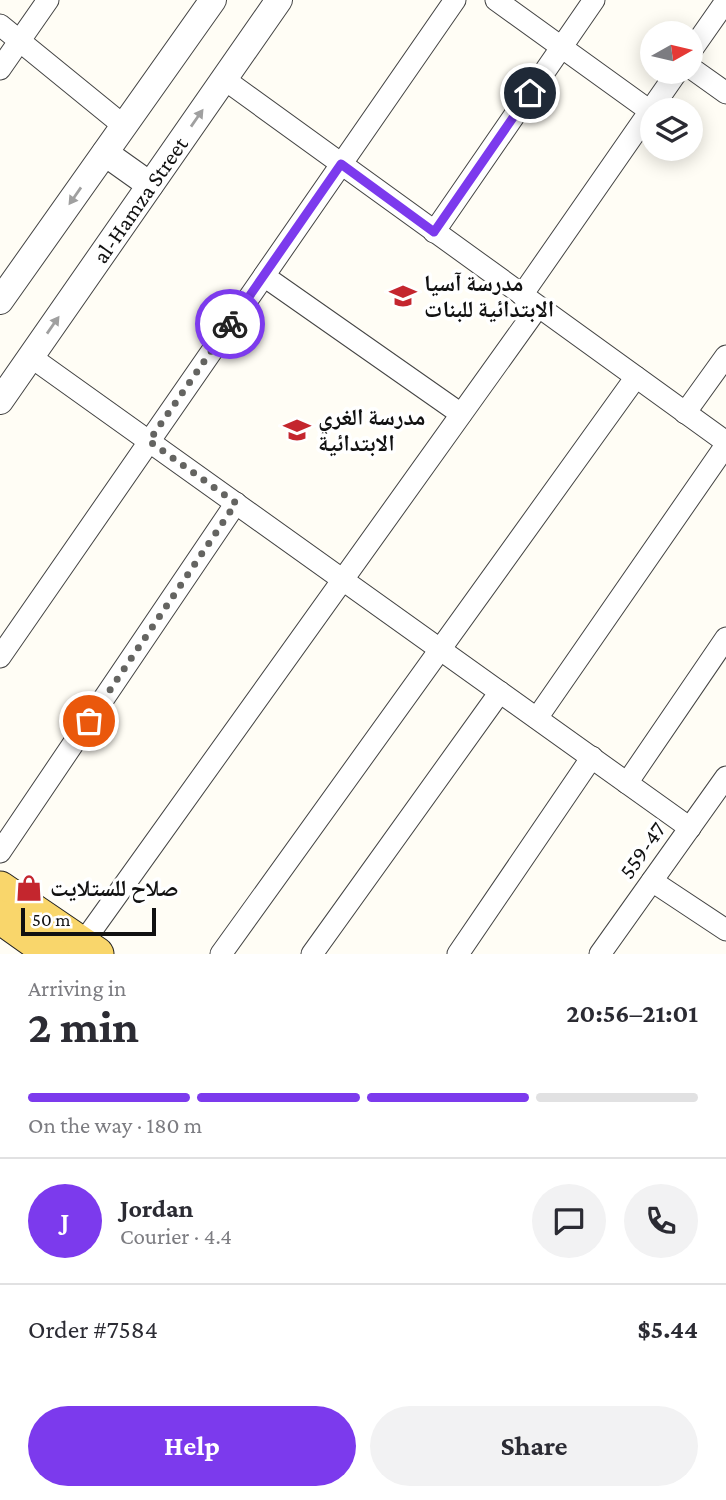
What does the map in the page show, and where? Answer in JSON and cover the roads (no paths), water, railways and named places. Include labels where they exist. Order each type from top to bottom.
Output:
[{"type":"main road","points":[[0,888],[77,951]]},
{"type":"main road","points":[[0,917],[77,951]]},
{"type":"street","points":[[0,69],[48,0]]},
{"type":"street","points":[[0,301],[213,0]]},
{"type":"street","name":"al-Hamza Street","points":[[0,401],[279,0]]},
{"type":"street","points":[[0,657],[455,0]]},
{"type":"street","points":[[496,0],[640,104]]},
{"type":"street","points":[[434,232],[594,0]]},
{"type":"street","points":[[704,32],[726,1]]},
{"type":"street","points":[[0,25],[124,126]]},
{"type":"street","points":[[704,77],[726,93]]},
{"type":"street","points":[[224,79],[726,444],[537,718]]},
{"type":"street","points":[[77,951],[461,414],[640,127]]},
{"type":"street","points":[[105,153],[150,185]]},
{"type":"street","points":[[264,276],[461,414]]},
{"type":"street","points":[[685,413],[726,356]]},
{"type":"street","points":[[31,357],[690,828]]},
{"type":"street","points":[[220,954],[636,377]]},
{"type":"street","points":[[0,852],[236,503]]},
{"type":"street","points":[[627,783],[726,638]]},
{"type":"street","points":[[312,954],[500,692]]},
{"type":"street","points":[[458,954],[592,757]]},
{"type":"street","name":"559-47","points":[[600,954],[726,777]]},
{"type":"street","points":[[652,881],[726,930]]},
{"type":"place","name":"مدرسة آسيا الابتدائية للبنات","points":[[403,296]]},
{"type":"place","name":"مدرسة الغري الابتدائية","points":[[297,430]]},
{"type":"place","name":"صلاح للستلايت","points":[[29,888]]}]
